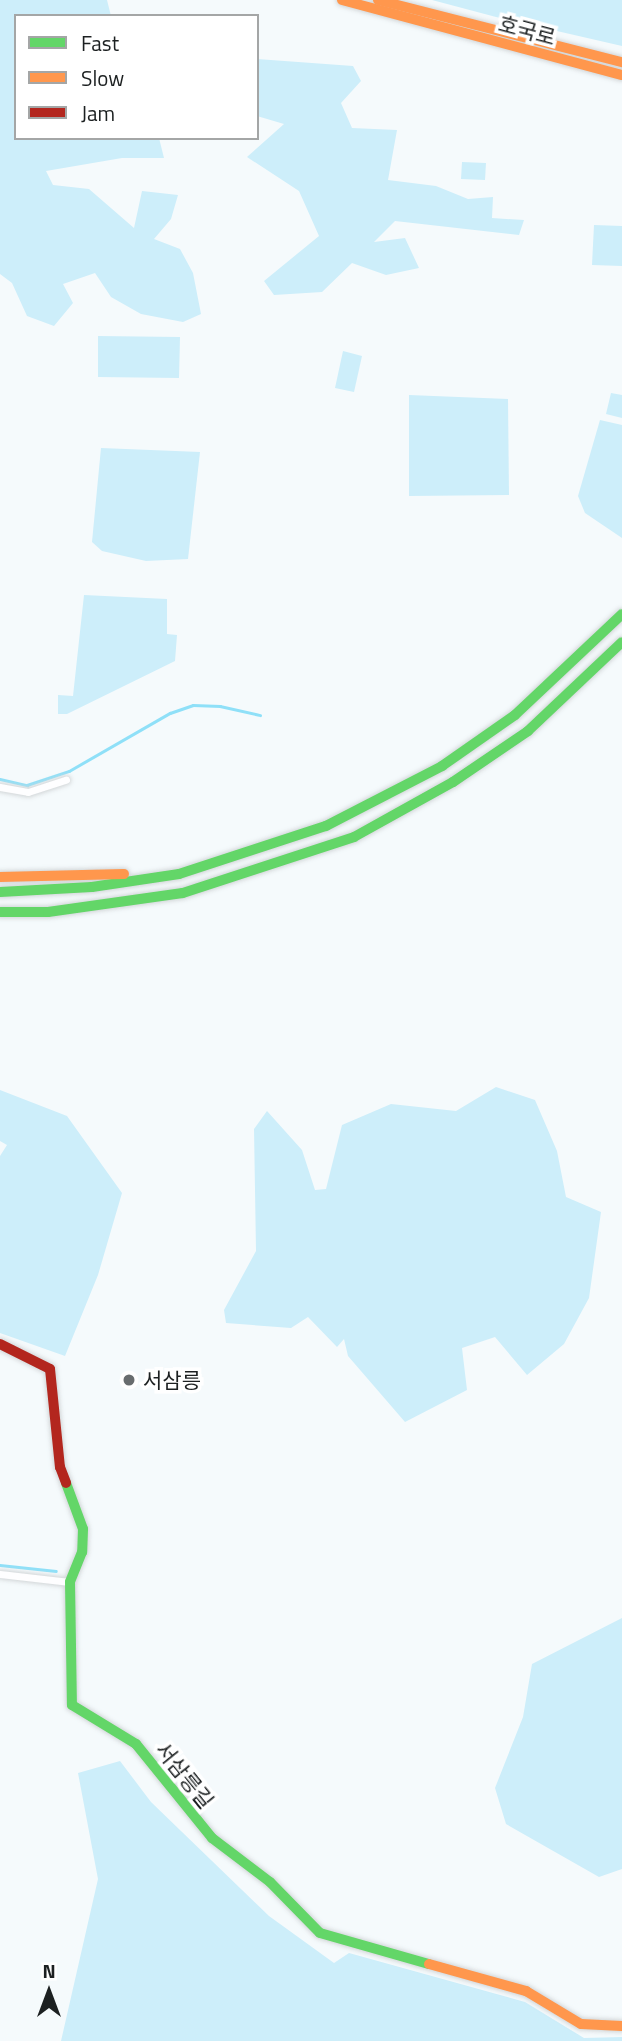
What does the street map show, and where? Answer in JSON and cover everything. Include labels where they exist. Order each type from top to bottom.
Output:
[{"type":"main road","name":"호국로","points":[[342,0],[622,75]]},
{"type":"main road","name":"호국로","points":[[378,0],[622,62]]},
{"type":"main road","points":[[0,892],[66,889],[179,874],[284,842],[345,817],[442,765],[515,715],[622,614]]},
{"type":"main road","points":[[0,912],[48,912],[183,893],[354,837],[453,782],[528,731],[622,642]]},
{"type":"main road","points":[[0,877],[75,878],[165,867],[345,817]]},
{"type":"main road","name":"서삼릉길","points":[[0,1344],[50,1369],[54,1379],[60,1467],[83,1529],[82,1552],[70,1582],[72,1705],[135,1744],[212,1839],[270,1882],[320,1933],[526,1991],[581,2024],[622,2026]]},
{"type":"street","points":[[0,787],[28,792],[66,780]]},
{"type":"street","points":[[0,1574],[70,1582]]},
{"type":"shaded area","points":[[0,0],[107,0],[110,14],[14,14],[14,140],[160,140],[164,158],[122,158],[46,171],[53,185],[89,189],[134,228],[142,191],[178,195],[171,219],[154,239],[180,249],[193,273],[201,314],[183,322],[141,314],[111,297],[95,273],[63,284],[73,303],[54,326],[27,316],[12,283],[0,274]]},
{"type":"shaded area","points":[[432,0],[622,0],[622,46],[496,17]]},
{"type":"shaded area","points":[[259,59],[353,66],[361,81],[341,103],[352,128],[397,130],[388,180],[436,186],[468,199],[493,197],[492,218],[524,220],[519,235],[395,221],[374,242],[405,238],[419,268],[386,275],[352,263],[322,292],[274,295],[264,281],[319,236],[299,191],[247,157],[284,124],[259,117]]},
{"type":"shaded area","points":[[462,162],[486,163],[485,180],[461,179]]},
{"type":"shaded area","points":[[594,225],[622,226],[622,266],[592,265]]},
{"type":"shaded area","points":[[98,336],[180,337],[179,378],[98,377]]},
{"type":"shaded area","points":[[343,351],[362,356],[354,392],[335,388]]},
{"type":"shaded area","points":[[611,393],[622,395],[622,418],[606,414]]},
{"type":"shaded area","points":[[409,395],[508,399],[509,495],[409,496]]},
{"type":"shaded area","points":[[600,420],[622,425],[622,538],[585,513],[578,496]]},
{"type":"shaded area","points":[[101,448],[200,452],[188,559],[146,561],[102,551],[92,542]]},
{"type":"shaded area","points":[[84,595],[167,599],[167,634],[177,635],[175,661],[67,714],[58,714],[58,695],[73,696]]},
{"type":"shaded area","points":[[496,1087],[535,1100],[557,1151],[566,1197],[601,1212],[589,1298],[564,1344],[527,1375],[495,1337],[462,1348],[467,1390],[405,1422],[348,1356],[344,1339],[337,1347],[308,1317],[291,1328],[226,1323],[224,1310],[256,1251],[254,1129],[267,1111],[302,1150],[315,1190],[326,1189],[342,1125],[391,1104],[456,1111]]},
{"type":"shaded area","points":[[0,1090],[67,1116],[122,1193],[98,1275],[65,1356],[0,1333],[0,1156],[7,1145],[0,1141]]},
{"type":"shaded area","points":[[622,1618],[622,1869],[599,1877],[506,1824],[495,1788],[523,1717],[532,1664]]},
{"type":"shaded area","points":[[120,1761],[151,1802],[269,1916],[334,1963],[349,1953],[525,2002],[584,2038],[622,2037],[622,2041],[61,2041],[98,1879],[78,1773]]},
{"type":"waterway","points":[[0,779],[27,785],[69,771],[170,713],[193,705],[220,706],[260,715]]},
{"type":"waterway","points":[[0,1565],[56,1571]]},
{"type":"traffic: fast","points":[[0,892],[92,887],[179,874],[326,826],[442,766],[515,715],[622,614]]},
{"type":"traffic: fast","points":[[0,912],[48,912],[183,893],[354,837],[453,782],[528,731],[622,642]]},
{"type":"traffic: fast","points":[[66,1483],[83,1529],[82,1552],[70,1582],[72,1705],[136,1744],[212,1838],[270,1882],[320,1933],[429,1964]]},
{"type":"traffic: slow","points":[[342,0],[622,75]]},
{"type":"traffic: slow","points":[[378,0],[622,62]]},
{"type":"traffic: slow","points":[[0,877],[124,874]]},
{"type":"traffic: slow","points":[[429,1964],[526,1991],[581,2024],[622,2026]]},
{"type":"traffic: jam","points":[[0,1344],[50,1369],[60,1467],[66,1483]]},
{"type":"place","name":"서삼릉","points":[[129,1380]]}]
